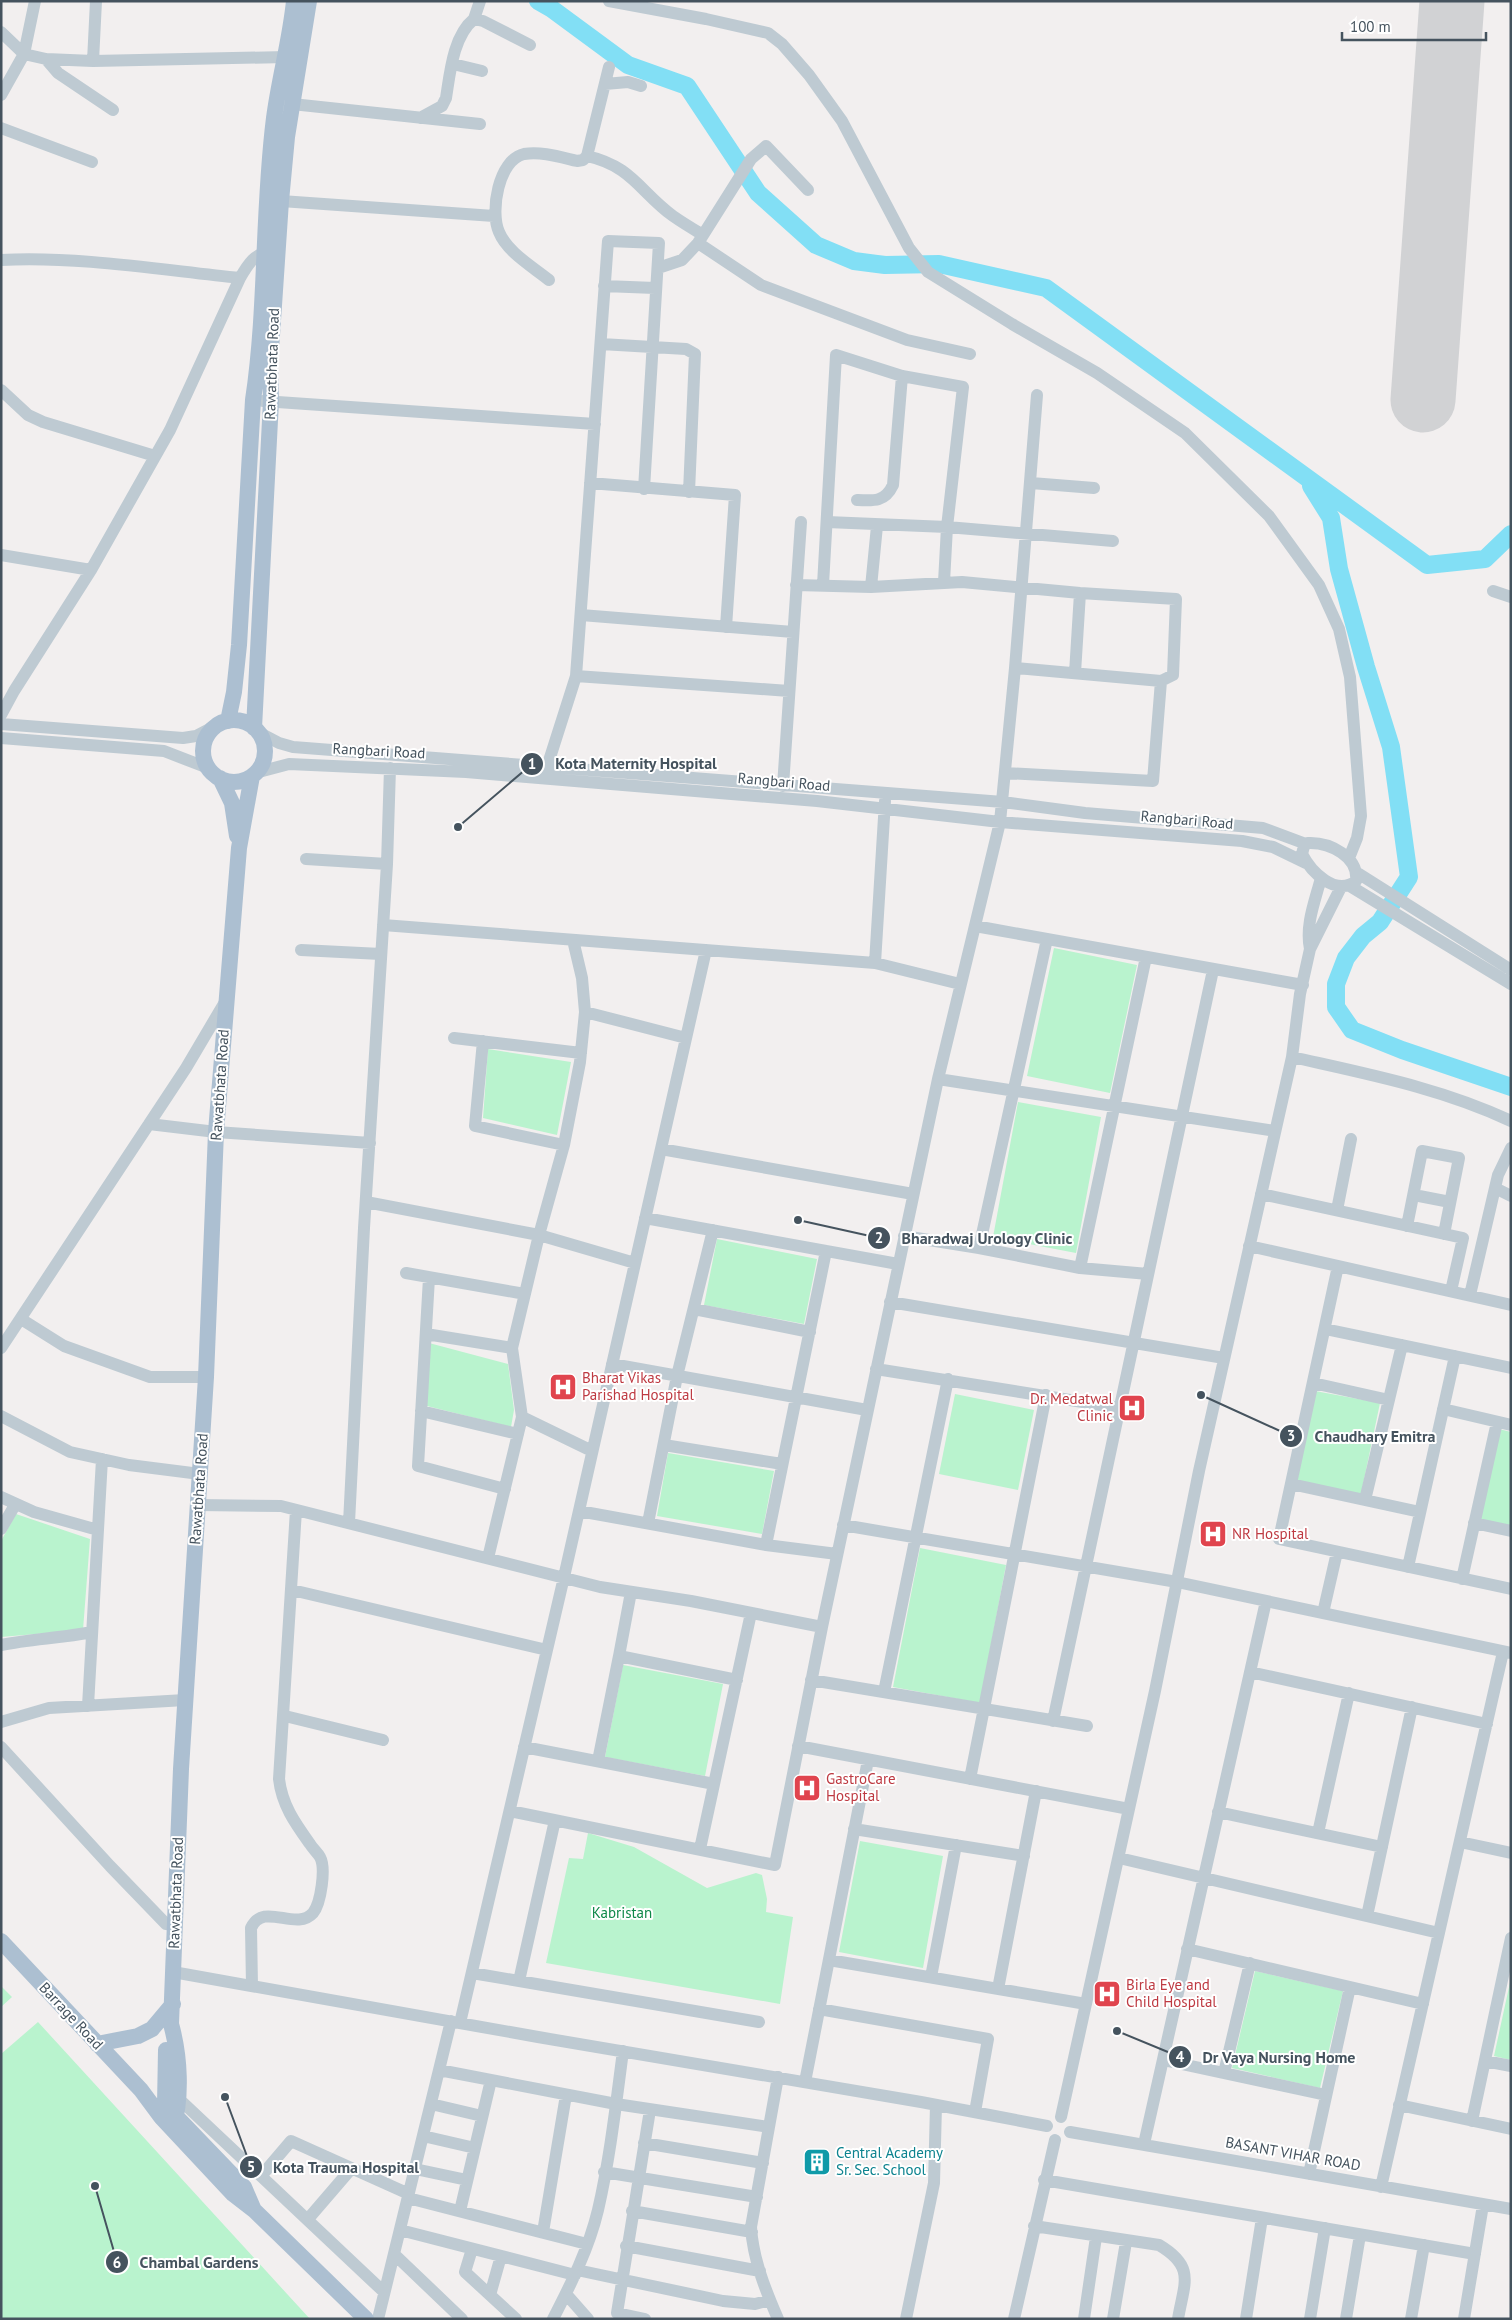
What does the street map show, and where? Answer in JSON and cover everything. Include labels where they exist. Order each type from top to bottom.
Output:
[{"type":"main road","name":"Rawatbhata Road","points":[[256,730],[271,402],[270,251],[274,117],[286,57],[294,1]]},
{"type":"main road","name":"Rawatbhata Road","points":[[222,723],[234,692],[247,538],[253,400],[270,251],[281,201],[292,104],[309,1]]},
{"type":"main road","points":[[196,736],[211,722],[234,692]]},
{"type":"main road","points":[[245,722],[256,730],[264,748],[264,758],[253,775],[236,782],[214,773],[203,749],[205,740],[222,723],[245,722]]},
{"type":"main road","name":"Rawatbhata Road","points":[[214,773],[232,803],[239,848]]},
{"type":"main road","name":"Rawatbhata Road","points":[[171,2113],[175,2039],[171,2024],[174,1924],[206,1377],[216,1132],[225,1002],[239,848],[253,775]]},
{"type":"main road","name":"Barrage Road","points":[[1,1941],[140,2090],[171,2113],[233,2194],[255,2211],[366,2319]]},
{"type":"main road","points":[[97,2044],[138,2036],[152,2029],[172,2004]]},
{"type":"street","points":[[1,95],[24,54],[35,1]]},
{"type":"street","points":[[93,62],[96,1]]},
{"type":"street","points":[[420,118],[442,106],[446,98],[462,33],[466,26],[474,19],[480,1]]},
{"type":"street","points":[[609,1],[768,33],[782,44],[809,75],[842,120],[908,248],[928,272],[1012,324],[1097,373],[1185,433],[1269,516],[1319,585],[1339,629],[1350,677],[1361,816],[1357,838],[1349,858],[1356,872],[1356,881],[1345,887],[1310,949],[1292,1057],[1224,1358],[1119,1858],[1061,2117]]},
{"type":"street","points":[[474,19],[483,21],[530,45]]},
{"type":"street","points":[[2,33],[24,54],[46,60],[93,62],[286,57]]},
{"type":"street","points":[[46,60],[58,73],[113,110]]},
{"type":"street","points":[[453,64],[482,71]]},
{"type":"street","points":[[588,156],[609,67]]},
{"type":"street","points":[[605,84],[628,82],[641,86]]},
{"type":"street","points":[[292,104],[480,124]]},
{"type":"street","points":[[1,128],[92,162]]},
{"type":"street","points":[[658,268],[682,260],[701,239],[751,159],[766,146],[808,190]]},
{"type":"street","points":[[549,280],[509,247],[499,234],[494,216],[499,183],[505,171],[521,155],[537,153],[577,161],[588,156],[616,165],[628,173],[672,216],[761,285],[907,340],[970,354]]},
{"type":"street","points":[[281,201],[494,216]]},
{"type":"street","points":[[546,767],[576,676],[582,615],[608,241],[659,243],[644,489]]},
{"type":"street","points":[[1,715],[91,570],[170,430],[240,278],[252,259],[270,251]]},
{"type":"street","points":[[1,260],[41,259],[240,278]]},
{"type":"street","points":[[604,286],[655,288]]},
{"type":"street","points":[[600,344],[686,349],[695,354],[689,492]]},
{"type":"street","points":[[823,585],[836,355],[902,376],[963,387],[944,582]]},
{"type":"street","points":[[857,500],[877,501],[889,494],[893,485],[902,376]]},
{"type":"street","points":[[1,390],[28,415],[43,422],[155,456]]},
{"type":"street","points":[[510,1811],[775,1865],[811,1680],[913,1194],[960,984],[1000,822],[1006,773],[1037,395]]},
{"type":"street","points":[[253,400],[595,424]]},
{"type":"street","points":[[590,483],[644,489],[735,495],[726,626]]},
{"type":"street","points":[[1031,483],[1094,488]]},
{"type":"street","points":[[783,786],[801,522]]},
{"type":"street","points":[[827,522],[877,526],[948,528],[1113,541]]},
{"type":"street","points":[[871,587],[877,526]]},
{"type":"street","points":[[1,555],[91,570]]},
{"type":"street","points":[[796,585],[871,587],[944,582],[1176,599],[1174,675],[1161,681],[1015,668]]},
{"type":"street","points":[[1493,592],[1511,597]]},
{"type":"street","points":[[1075,672],[1080,593]]},
{"type":"street","points":[[582,615],[793,632]]},
{"type":"street","points":[[576,676],[789,691]]},
{"type":"street","points":[[1006,773],[1153,781],[1161,681]]},
{"type":"street","points":[[1,724],[183,738],[196,736],[222,723]]},
{"type":"street","points":[[21,739],[22,726]]},
{"type":"street","name":"Rangbari Road","points":[[256,730],[279,743],[293,747],[783,786],[885,792],[1003,802],[1085,813],[1262,828],[1306,844],[1315,843],[1328,847],[1349,858]]},
{"type":"street","points":[[164,736],[164,751]]},
{"type":"street","points":[[1,738],[164,751],[214,773]]},
{"type":"street","name":"Rangbari Road","points":[[253,775],[289,764],[466,772],[808,800],[1000,822],[1242,841],[1273,847],[1306,863],[1321,878]]},
{"type":"street","points":[[349,1523],[366,1202],[387,864],[390,768]]},
{"type":"street","points":[[875,963],[885,792]]},
{"type":"street","points":[[1306,844],[1302,854],[1306,863]]},
{"type":"street","points":[[306,859],[387,864]]},
{"type":"street","points":[[1356,872],[1511,970]]},
{"type":"street","points":[[1310,949],[1307,936],[1321,878],[1328,883],[1345,887],[1369,899],[1511,984]]},
{"type":"street","points":[[383,925],[875,963],[960,984]]},
{"type":"street","points":[[974,926],[1303,985]]},
{"type":"street","points":[[979,1248],[1048,939]]},
{"type":"street","points":[[488,1558],[522,1417],[512,1348],[539,1235],[564,1144],[581,1053],[585,1012],[582,978],[573,940]]},
{"type":"street","points":[[301,950],[381,954]]},
{"type":"street","points":[[378,2319],[439,2070],[472,1973],[706,950]]},
{"type":"street","points":[[1080,1268],[1146,957]]},
{"type":"street","points":[[1053,1721],[1120,1408],[1132,1342],[1213,970]]},
{"type":"street","points":[[1,1348],[149,1124],[225,1002]]},
{"type":"street","points":[[585,1012],[686,1038]]},
{"type":"street","points":[[454,1038],[581,1053]]},
{"type":"street","points":[[483,1041],[475,1126],[564,1144]]},
{"type":"street","points":[[1292,1057],[1434,1090],[1474,1103],[1511,1120]]},
{"type":"street","points":[[938,1079],[1275,1131]]},
{"type":"street","points":[[149,1124],[216,1132],[370,1143]]},
{"type":"street","points":[[1337,1210],[1351,1139]]},
{"type":"street","points":[[1470,1295],[1498,1175],[1511,1148]]},
{"type":"street","points":[[661,1149],[913,1194]]},
{"type":"street","points":[[1407,1226],[1422,1151],[1459,1158],[1444,1234]]},
{"type":"street","points":[[1495,1188],[1511,1196]]},
{"type":"street","points":[[1261,1194],[1462,1238],[1451,1291]]},
{"type":"street","points":[[1414,1194],[1450,1202]]},
{"type":"street","points":[[366,1202],[539,1235],[635,1263]]},
{"type":"street","points":[[645,1218],[898,1264]]},
{"type":"street","points":[[648,1523],[677,1376],[713,1230]]},
{"type":"street","points":[[904,1236],[979,1248],[1080,1268],[1148,1274]]},
{"type":"street","points":[[1250,1246],[1511,1305]]},
{"type":"street","points":[[766,1545],[826,1251]]},
{"type":"street","points":[[1338,1266],[1279,1539],[1511,1589]]},
{"type":"street","points":[[406,1273],[525,1294]]},
{"type":"street","points":[[429,1278],[418,1466],[505,1490]]},
{"type":"street","points":[[890,1302],[1224,1358]]},
{"type":"street","points":[[694,1309],[810,1332]]},
{"type":"street","points":[[21,1318],[64,1346],[150,1377],[206,1377]]},
{"type":"street","points":[[1325,1329],[1511,1368]]},
{"type":"street","points":[[426,1334],[512,1348]]},
{"type":"street","points":[[1365,1500],[1402,1345]]},
{"type":"street","points":[[1408,1567],[1455,1356]]},
{"type":"street","points":[[612,1364],[867,1410]]},
{"type":"street","points":[[876,1369],[1120,1408]]},
{"type":"street","points":[[884,1692],[948,1379]]},
{"type":"street","points":[[1313,1383],[1389,1400]]},
{"type":"street","points":[[970,1779],[1046,1395]]},
{"type":"street","points":[[1443,1409],[1511,1425]]},
{"type":"street","points":[[421,1411],[518,1434]]},
{"type":"street","points":[[1,1416],[70,1452],[129,1465],[200,1474]]},
{"type":"street","points":[[522,1417],[592,1451]]},
{"type":"street","points":[[1462,1579],[1497,1422]]},
{"type":"street","points":[[664,1445],[782,1464]]},
{"type":"street","points":[[88,1706],[102,1459]]},
{"type":"street","points":[[1291,1484],[1420,1512]]},
{"type":"street","points":[[1,1497],[15,1505],[98,1530]]},
{"type":"street","points":[[1,1529],[15,1505]]},
{"type":"street","points":[[198,1505],[281,1506],[600,1587],[822,1627]]},
{"type":"street","points":[[252,1986],[251,1928],[254,1922],[263,1916],[305,1919],[317,1907],[320,1896],[322,1868],[320,1858],[286,1809],[279,1779],[285,1716],[296,1510]]},
{"type":"street","points":[[579,1511],[766,1545],[837,1554]]},
{"type":"street","points":[[1474,1523],[1511,1531]]},
{"type":"street","points":[[843,1525],[1177,1582],[1507,1653],[1487,1724],[1381,2186]]},
{"type":"street","points":[[1323,1613],[1337,1552]]},
{"type":"street","points":[[292,1590],[547,1650]]},
{"type":"street","points":[[598,1762],[631,1592]]},
{"type":"street","points":[[1144,2144],[1266,1601]]},
{"type":"street","points":[[700,1849],[751,1613]]},
{"type":"street","points":[[1,1645],[66,1638],[92,1632]]},
{"type":"street","points":[[619,1656],[737,1680]]},
{"type":"street","points":[[1250,1672],[1487,1724]]},
{"type":"street","points":[[811,1680],[1087,1726]]},
{"type":"street","points":[[1318,1833],[1349,1693]]},
{"type":"street","points":[[1,1722],[49,1708],[186,1700]]},
{"type":"street","points":[[1367,1916],[1412,1707]]},
{"type":"street","points":[[285,1716],[383,1740]]},
{"type":"street","points":[[798,1746],[1129,1809]]},
{"type":"street","points":[[1,1747],[166,1924],[174,1924]]},
{"type":"street","points":[[524,1748],[714,1784]]},
{"type":"street","points":[[805,2082],[868,1760]]},
{"type":"street","points":[[998,1989],[1036,1792]]},
{"type":"street","points":[[1218,1812],[1382,1847]]},
{"type":"street","points":[[519,1981],[555,1820]]},
{"type":"street","points":[[854,1829],[1024,1856]]},
{"type":"street","points":[[1460,1842],[1511,1853]]},
{"type":"street","points":[[931,1977],[956,1845]]},
{"type":"street","points":[[1119,1858],[1439,1933]]},
{"type":"street","points":[[1472,2120],[1511,1938]]},
{"type":"street","points":[[1187,1948],[1423,2004]]},
{"type":"street","points":[[829,1960],[1086,2004]]},
{"type":"street","points":[[1224,2073],[1250,1963]]},
{"type":"street","points":[[173,1972],[778,2077],[1047,2126]]},
{"type":"street","points":[[472,1973],[759,2022]]},
{"type":"street","points":[[1309,2174],[1350,1987]]},
{"type":"street","points":[[819,2008],[988,2039],[975,2112]]},
{"type":"street","points":[[552,2319],[576,2273],[598,2210],[623,2051]]},
{"type":"street","points":[[1163,2060],[1326,2095]]},
{"type":"street","points":[[1485,2061],[1511,2066]]},
{"type":"street","points":[[439,2070],[650,2110],[770,2127]]},
{"type":"street","points":[[778,2077],[752,2232],[752,2246],[778,2319]]},
{"type":"street","points":[[460,2211],[491,2080]]},
{"type":"street","points":[[543,2232],[566,2095]]},
{"type":"street","points":[[431,2104],[482,2116]]},
{"type":"street","points":[[906,2319],[934,2184],[936,2105]]},
{"type":"street","points":[[1399,2105],[1511,2129]]},
{"type":"street","points":[[645,2319],[617,2313],[626,2246],[650,2110]]},
{"type":"street","points":[[171,2113],[262,2175],[384,2292]]},
{"type":"street","points":[[1061,2117],[1069,2123],[1070,2132],[1062,2140],[1055,2140],[1049,2135],[1047,2126],[1052,2119],[1061,2117]]},
{"type":"street","name":"BASANT VIHAR ROAD","points":[[1070,2132],[1511,2209]]},
{"type":"street","points":[[423,2136],[474,2148]]},
{"type":"street","points":[[1014,2319],[1044,2180],[1055,2140]]},
{"type":"street","points":[[262,2175],[292,2141],[409,2196],[587,2244]]},
{"type":"street","points":[[644,2143],[763,2163]]},
{"type":"street","points":[[415,2168],[467,2180]]},
{"type":"street","points":[[308,2219],[351,2169]]},
{"type":"street","points":[[604,2172],[757,2197]]},
{"type":"street","points":[[1044,2180],[1475,2254]]},
{"type":"street","points":[[1464,2319],[1483,2205]]},
{"type":"street","points":[[632,2211],[752,2232]]},
{"type":"street","points":[[1246,2319],[1262,2218]]},
{"type":"street","points":[[1034,2226],[1160,2246],[1181,2262],[1186,2272],[1178,2319]]},
{"type":"street","points":[[1310,2319],[1325,2228]]},
{"type":"street","points":[[400,2230],[576,2273],[621,2280],[723,2301],[755,2304],[770,2300]]},
{"type":"street","points":[[1346,2319],[1360,2234]]},
{"type":"street","points":[[1084,2319],[1096,2237]]},
{"type":"street","points":[[1113,2319],[1126,2242]]},
{"type":"street","points":[[1411,2319],[1424,2245]]},
{"type":"street","points":[[626,2246],[760,2271]]},
{"type":"street","points":[[472,2249],[466,2272],[516,2319]]},
{"type":"street","points":[[394,2254],[462,2319]]},
{"type":"street","points":[[490,2295],[501,2256]]},
{"type":"street","points":[[566,2294],[588,2319]]},
{"type":"green space","points":[[1054,948],[1137,965],[1110,1093],[1027,1076]]},
{"type":"green space","points":[[488,1049],[571,1062],[557,1135],[483,1118]]},
{"type":"green space","points":[[1018,1102],[1101,1117],[1076,1253],[993,1237]]},
{"type":"green space","points":[[717,1239],[817,1259],[804,1324],[704,1305]]},
{"type":"green space","points":[[429,1343],[508,1364],[514,1410],[511,1427],[427,1406]]},
{"type":"green space","points":[[1315,1391],[1380,1403],[1361,1494],[1297,1482]]},
{"type":"green space","points":[[955,1394],[1034,1410],[1018,1490],[939,1474]]},
{"type":"green space","points":[[1499,1429],[1511,1432],[1511,1527],[1479,1520]]},
{"type":"green space","points":[[668,1453],[774,1471],[762,1534],[657,1516]]},
{"type":"green space","points":[[16,1514],[90,1539],[83,1630],[1,1637],[1,1541]]},
{"type":"green space","points":[[920,1548],[1006,1565],[980,1703],[893,1687]]},
{"type":"green space","points":[[623,1665],[723,1684],[705,1776],[605,1757]]},
{"type":"green space","name":"Kabristan","points":[[588,1833],[634,1847],[707,1888],[756,1873],[762,1875],[767,1899],[766,1912],[793,1917],[780,2004],[546,1963],[569,1858],[583,1859]]},
{"type":"green space","points":[[860,1841],[943,1856],[923,1968],[839,1952]]},
{"type":"green space","points":[[1255,1971],[1343,1991],[1320,2088],[1232,2068]]},
{"type":"green space","points":[[1511,1978],[1511,2060],[1494,2056]]},
{"type":"green space","points":[[1,1986],[12,1997],[1,2007]]},
{"type":"green space","points":[[38,2022],[310,2319],[1,2319],[1,2054]]},
{"type":"waterway","points":[[538,1],[552,9],[628,65],[687,86],[758,193],[816,245],[854,261],[885,265],[939,264],[1046,288],[1427,565],[1485,559],[1511,534]]},
{"type":"waterway","points":[[1311,486],[1331,518],[1339,569],[1366,667],[1391,747],[1409,877],[1380,922],[1363,936],[1346,958],[1336,984],[1336,1007],[1352,1030],[1402,1050],[1511,1087]]},
{"type":"runway","points":[[1423,400],[1452,1]]},
{"type":"place","name":"Kota Maternity Hospital","points":[[458,827]]},
{"type":"place","name":"Bharadwaj Urology Clinic","points":[[798,1220]]},
{"type":"place","name":"Bharat Vikas Parishad Hospital","points":[[563,1387]]},
{"type":"place","name":"Chaudhary Emitra","points":[[1201,1395]]},
{"type":"place","name":"Dr. Medatwal Clinic","points":[[1132,1408]]},
{"type":"place","name":"NR Hospital","points":[[1213,1534]]},
{"type":"place","name":"GastroCare Hospital","points":[[807,1788]]},
{"type":"place","name":"Birla Eye and Child Hospital","points":[[1107,1994]]},
{"type":"place","name":"Dr Vaya Nursing Home","points":[[1117,2031]]},
{"type":"place","name":"Kota Trauma Hospital","points":[[225,2097]]},
{"type":"place","name":"Central Academy Sr. Sec. School","points":[[817,2162]]},
{"type":"place","name":"Chambal Gardens","points":[[95,2186]]}]
